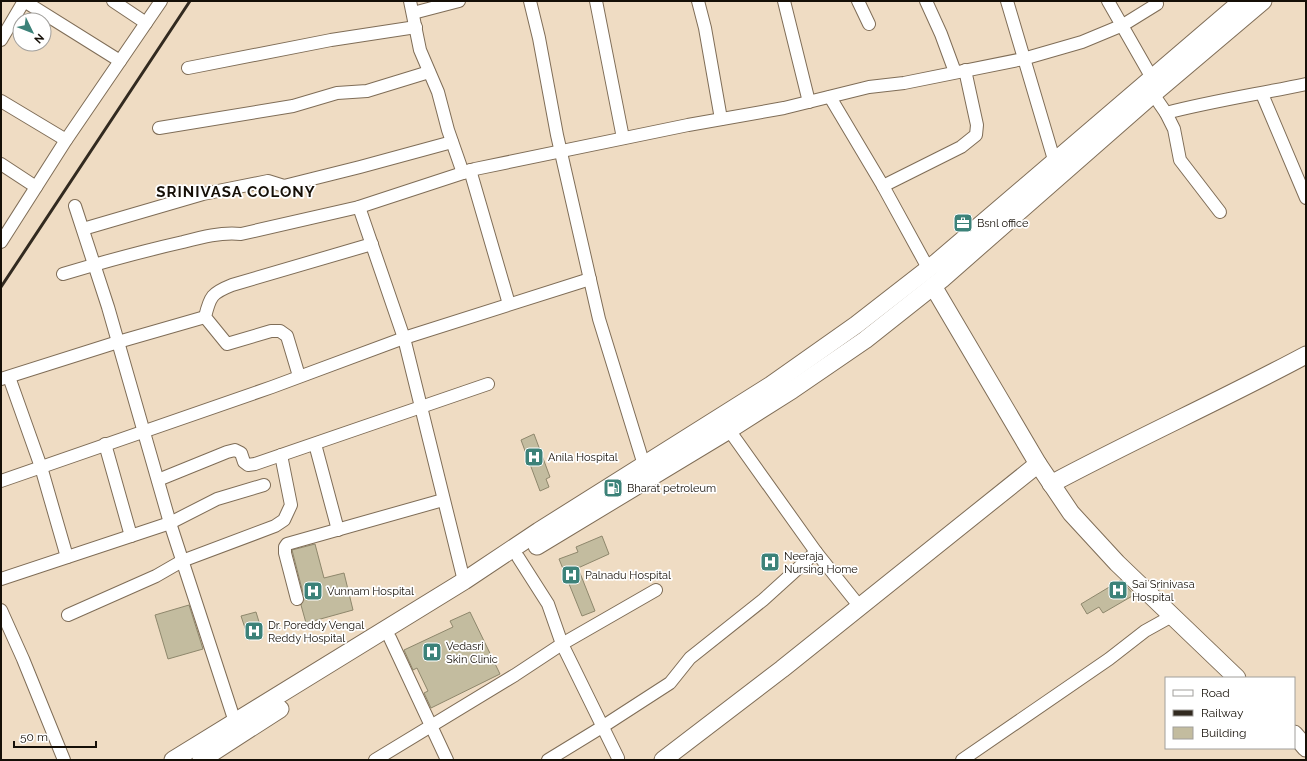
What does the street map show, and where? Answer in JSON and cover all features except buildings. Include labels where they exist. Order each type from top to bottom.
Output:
[{"type":"main road","points":[[208,758],[390,638],[518,557],[729,430],[792,390],[859,344],[933,286],[1152,86],[1242,1]]},
{"type":"main road","points":[[173,760],[464,581],[771,385],[856,325],[933,265],[1055,163],[1263,1]]},
{"type":"main road","points":[[933,286],[1050,484],[1071,513],[1107,552],[1236,677]]},
{"type":"main road","points":[[1050,484],[1119,448],[1246,387],[1306,355]]},
{"type":"main road","points":[[663,760],[860,607],[1038,464]]},
{"type":"main road","points":[[1295,735],[1306,748]]},
{"type":"street","points":[[1,40],[24,1],[120,61]]},
{"type":"street","points":[[113,1],[146,23]]},
{"type":"street","points":[[1,242],[66,140],[161,1]]},
{"type":"street","points":[[459,1],[412,7],[420,50],[438,92],[452,142],[467,172],[509,304]]},
{"type":"street","points":[[530,1],[539,38],[560,151],[590,279],[610,359],[644,465]]},
{"type":"street","points":[[596,1],[623,138]]},
{"type":"street","points":[[698,1],[705,28],[722,119]]},
{"type":"street","points":[[784,1],[809,102]]},
{"type":"street","points":[[858,1],[869,24]]},
{"type":"street","points":[[884,186],[961,147],[976,135],[977,125],[960,71],[926,1]]},
{"type":"street","points":[[1007,1],[1055,163]]},
{"type":"street","points":[[1108,1],[1123,25],[1174,130],[1180,160],[1220,212]]},
{"type":"street","points":[[63,274],[94,264],[211,235],[231,233],[241,234],[359,207],[467,172],[560,151],[809,102],[869,87],[904,83],[1023,59],[1082,42],[1123,25],[1157,4]]},
{"type":"street","points":[[188,68],[331,40],[416,27]]},
{"type":"street","points":[[159,128],[293,106],[338,93],[367,90],[430,72]]},
{"type":"street","points":[[1166,113],[1207,102],[1262,94],[1306,84]]},
{"type":"street","points":[[1262,94],[1306,197]]},
{"type":"street","points":[[830,97],[933,265]]},
{"type":"street","points":[[1,101],[66,140]]},
{"type":"street","points":[[83,229],[203,194],[268,181],[284,186],[452,142]]},
{"type":"street","points":[[1,164],[36,187]]},
{"type":"street","points":[[75,206],[145,431],[182,562],[235,722]]},
{"type":"street","points":[[359,207],[404,338],[464,581]]},
{"type":"street","points":[[299,376],[287,336],[280,331],[271,331],[227,344],[205,317],[208,300],[215,292],[232,285],[372,244]]},
{"type":"street","points":[[1,481],[404,338],[590,279]]},
{"type":"street","points":[[68,557],[41,467],[5,378],[118,342],[205,317]]},
{"type":"street","points":[[158,480],[235,450],[241,453],[244,462],[248,466],[488,384]]},
{"type":"street","points":[[729,430],[816,552],[860,607]]},
{"type":"street","points":[[105,444],[131,536]]},
{"type":"street","points":[[315,444],[338,530]]},
{"type":"street","points":[[68,615],[156,576],[182,562],[275,526],[284,520],[291,505],[281,455]]},
{"type":"street","points":[[1,579],[170,523],[217,499],[264,485]]},
{"type":"street","points":[[297,599],[285,547],[286,544],[443,500]]},
{"type":"street","points":[[548,760],[670,683],[690,658],[762,600],[816,552]]},
{"type":"street","points":[[518,557],[548,604],[562,644],[618,758]]},
{"type":"street","points":[[374,760],[430,725],[516,675],[562,644],[656,590]]},
{"type":"street","points":[[1,610],[64,760]]},
{"type":"street","points":[[962,760],[1110,659],[1145,631],[1172,616]]},
{"type":"street","points":[[390,638],[447,760]]},
{"type":"railway","points":[[1,287],[190,1]]},
{"type":"place","name":"Bsnl office","points":[[963,223]]},
{"type":"place","name":"Anila Hospital","points":[[534,457]]},
{"type":"place","name":"Bharat petroleum","points":[[613,488]]},
{"type":"place","name":"Neeraja Nursing Home","points":[[770,562]]},
{"type":"place","name":"Palnadu Hospital","points":[[571,575]]},
{"type":"place","name":"Sai Srinivasa Hospital","points":[[1118,590]]},
{"type":"place","name":"Vunnam Hospital","points":[[313,591]]},
{"type":"place","name":"Dr. Poreddy Vengal Reddy Hospital","points":[[254,631]]},
{"type":"place","name":"Vedasri Skin Clinic","points":[[432,652]]},
{"type":"district","name":"SRINIVASA COLONY","points":[[236,192]]}]
